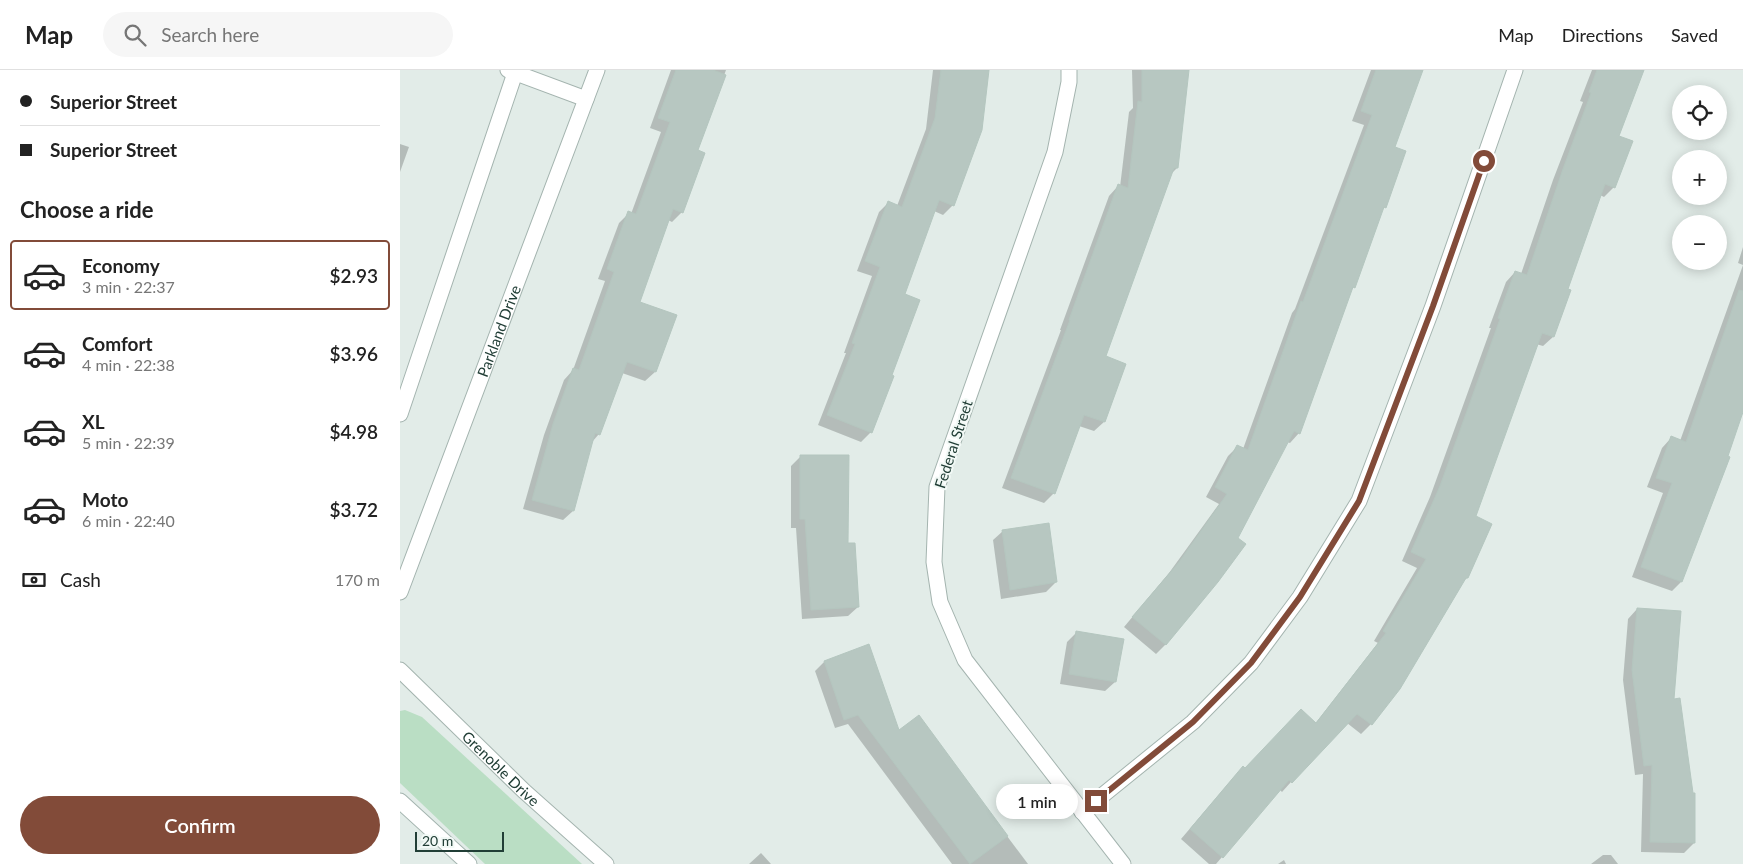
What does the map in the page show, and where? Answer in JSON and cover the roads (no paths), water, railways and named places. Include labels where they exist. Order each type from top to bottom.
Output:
[{"type":"street","name":"Parkland Drive","points":[[400,592],[597,70]]},
{"type":"street","name":"Federal Street","points":[[1069,70],[1069,82],[1054,152],[937,487],[934,562],[940,602],[966,660],[1123,864]]},
{"type":"street","points":[[1082,812],[1193,722],[1251,663],[1300,597],[1359,501],[1433,306],[1515,70]]},
{"type":"street","points":[[400,414],[513,71],[586,99]]},
{"type":"street","name":"Grenoble Drive","points":[[400,670],[524,791],[606,864]]},
{"type":"street","points":[[400,801],[469,864]]}]
